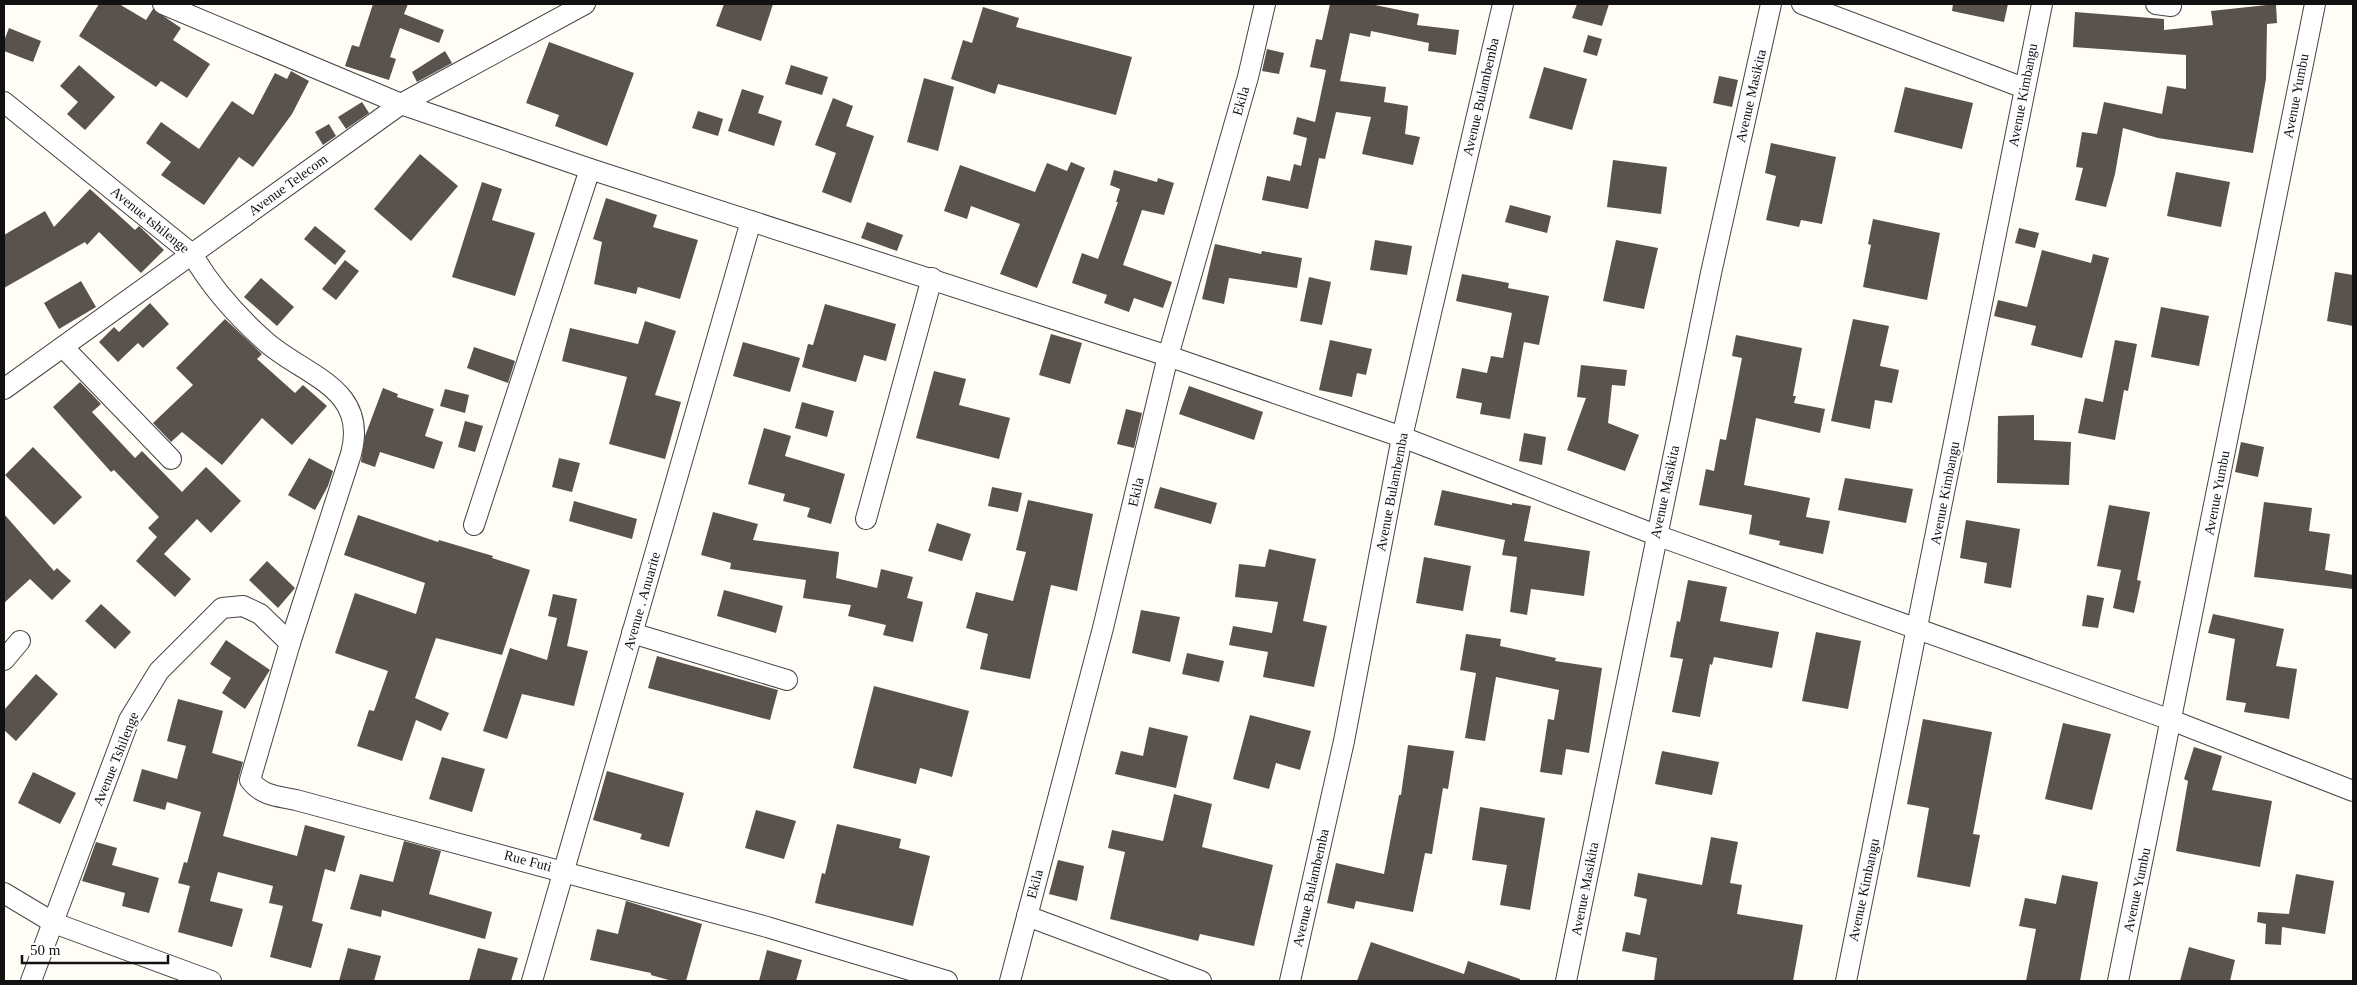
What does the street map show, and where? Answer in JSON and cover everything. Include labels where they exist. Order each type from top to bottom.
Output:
[{"type":"street","points":[[163,4],[401,104],[590,169],[932,278],[1168,356],[1402,437],[1656,534],[2172,720],[2353,791]]},
{"type":"street","name":"Avenue Telecom","points":[[4,389],[401,104],[585,4]]},
{"type":"street","name":"Ekila","points":[[1010,981],[1103,628],[1168,356],[1248,77],[1265,4]]},
{"type":"street","name":"Avenue Bulambemba","points":[[1290,981],[1344,741],[1402,437],[1503,4]]},
{"type":"street","name":"Avenue Masikita","points":[[1566,981],[1656,534],[1771,4]]},
{"type":"street","points":[[1802,4],[2024,88]]},
{"type":"street","name":"Avenue Kimbangu","points":[[1846,981],[2042,4]]},
{"type":"street","name":"Avenue Yumbu","points":[[2118,981],[2315,4]]},
{"type":"street","name":"Avenue tshilenge","points":[[4,102],[192,254],[208,282],[266,342],[338,393],[353,416],[356,438],[290,643]]},
{"type":"street","points":[[474,526],[590,169]]},
{"type":"street","name":"Avenue . Anuarite","points":[[532,981],[751,221]]},
{"type":"street","points":[[866,519],[932,278]]},
{"type":"street","points":[[63,347],[171,459]]},
{"type":"street","name":"Avenue Tshilenge","points":[[31,981],[129,720],[159,671],[222,608],[243,606],[260,614],[290,643]]},
{"type":"street","points":[[632,634],[787,680]]},
{"type":"street","points":[[4,660],[20,641]]},
{"type":"street","name":"Rue Futi","points":[[290,643],[250,780],[258,790],[268,795],[296,800],[767,927],[947,981]]},
{"type":"street","points":[[4,893],[54,923],[211,981]]},
{"type":"street","points":[[1026,916],[1201,981]]},
{"type":"building","points":[[99,4],[119,4],[146,20],[153,9],[181,28],[173,40],[210,64],[187,98],[161,81],[156,87],[79,36]]},
{"type":"building","points":[[373,4],[408,4],[404,14],[444,30],[439,43],[400,28],[390,57],[396,59],[389,80],[345,66],[352,45],[359,47]]},
{"type":"building","points":[[724,4],[773,4],[761,41],[716,26]]},
{"type":"building","points":[[1330,4],[1370,4],[1419,14],[1417,25],[1459,30],[1456,55],[1428,51],[1429,43],[1371,31],[1370,37],[1350,33],[1340,81],[1386,87],[1384,102],[1408,106],[1405,134],[1420,137],[1413,165],[1362,154],[1371,117],[1336,112],[1325,159],[1319,158],[1308,209],[1262,200],[1267,176],[1290,181],[1294,164],[1301,166],[1307,138],[1293,134],[1297,117],[1315,122],[1326,70],[1310,67],[1316,39],[1322,40]]},
{"type":"building","points":[[1577,4],[1609,4],[1602,26],[1572,18]]},
{"type":"building","points":[[1953,4],[2008,4],[2004,22],[1952,11]]},
{"type":"building","points":[[2276,4],[2277,23],[2267,24],[2266,79],[2253,153],[2158,138],[2123,128],[2115,174],[2106,207],[2075,200],[2083,168],[2076,167],[2082,132],[2097,134],[2104,102],[2162,114],[2167,86],[2186,89],[2186,55],[2073,47],[2075,12],[2164,19],[2164,30],[2213,25],[2211,11]]},
{"type":"building","points":[[983,7],[1019,18],[1016,27],[1132,57],[1116,115],[998,84],[995,94],[951,79],[963,40],[972,43]]},
{"type":"building","points":[[9,28],[41,41],[33,62],[4,51],[4,41]]},
{"type":"building","points":[[1588,35],[1602,39],[1597,56],[1583,52]]},
{"type":"building","points":[[549,42],[634,73],[607,146],[555,126],[559,115],[526,103]]},
{"type":"building","points":[[1267,49],[1284,53],[1279,74],[1262,71]]},
{"type":"building","points":[[445,51],[452,63],[417,82],[412,72]]},
{"type":"building","points":[[79,65],[115,97],[85,130],[67,114],[78,102],[60,86]]},
{"type":"building","points":[[791,65],[828,77],[822,95],[785,84]]},
{"type":"building","points":[[1544,67],[1587,79],[1572,130],[1529,118]]},
{"type":"building","points":[[291,71],[309,81],[292,114],[253,167],[239,157],[204,205],[161,175],[171,162],[146,143],[161,122],[199,149],[232,101],[253,115],[275,73],[287,79]]},
{"type":"building","points":[[1719,76],[1738,80],[1732,107],[1713,103]]},
{"type":"building","points":[[924,78],[954,87],[938,151],[907,142]]},
{"type":"building","points":[[1905,87],[1973,103],[1962,149],[1894,132]]},
{"type":"building","points":[[742,89],[764,96],[758,113],[782,121],[774,146],[728,131]]},
{"type":"building","points":[[833,98],[853,106],[846,126],[874,136],[851,203],[822,192],[836,153],[815,145]]},
{"type":"building","points":[[362,102],[369,113],[346,129],[338,117]]},
{"type":"building","points":[[698,111],[723,119],[718,136],[692,128]]},
{"type":"building","points":[[329,124],[336,136],[323,145],[315,132]]},
{"type":"building","points":[[1771,143],[1836,157],[1822,224],[1801,220],[1799,227],[1766,220],[1776,176],[1765,173]]},
{"type":"building","points":[[420,154],[458,186],[411,241],[374,209]]},
{"type":"building","points":[[1613,160],[1667,167],[1661,214],[1607,207]]},
{"type":"building","points":[[1071,162],[1085,168],[1037,288],[1000,274],[1020,224],[971,206],[967,219],[944,211],[960,165],[1035,192],[1047,163],[1067,171]]},
{"type":"building","points":[[1114,170],[1157,182],[1158,178],[1174,183],[1164,215],[1142,210],[1123,265],[1172,282],[1163,308],[1134,298],[1129,312],[1104,303],[1107,295],[1072,283],[1082,253],[1098,259],[1118,202],[1116,202],[1120,189],[1110,185]]},
{"type":"building","points":[[2176,172],[2230,182],[2221,227],[2167,216]]},
{"type":"building","points":[[482,182],[502,189],[492,220],[535,233],[515,296],[452,277]]},
{"type":"building","points":[[90,189],[135,230],[139,226],[164,250],[141,273],[99,232],[87,245],[85,242],[4,288],[4,235],[45,211],[54,227]]},
{"type":"building","points":[[606,198],[657,215],[653,227],[698,240],[680,299],[638,287],[636,294],[594,284],[602,242],[593,239]]},
{"type":"building","points":[[1510,205],[1551,216],[1547,233],[1505,222]]},
{"type":"building","points":[[1873,219],[1940,233],[1927,300],[1863,287],[1871,245],[1868,244]]},
{"type":"building","points":[[867,222],[903,235],[897,251],[861,238]]},
{"type":"building","points":[[315,226],[346,251],[335,265],[304,239]]},
{"type":"building","points":[[2019,228],[2039,233],[2035,248],[2015,243]]},
{"type":"building","points":[[1375,240],[1412,246],[1407,275],[1370,270]]},
{"type":"building","points":[[1616,240],[1658,248],[1644,309],[1603,301]]},
{"type":"building","points":[[1215,244],[1261,254],[1262,251],[1302,258],[1297,288],[1229,278],[1224,304],[1202,299]]},
{"type":"building","points":[[2042,250],[2091,263],[2093,254],[2109,258],[2082,358],[2031,345],[2036,326],[1994,316],[1998,300],[2027,307]]},
{"type":"building","points":[[345,260],[359,271],[336,300],[322,289]]},
{"type":"building","points":[[2335,272],[2353,275],[2353,326],[2327,321]]},
{"type":"building","points":[[1462,274],[1509,283],[1508,288],[1549,296],[1539,345],[1524,342],[1510,419],[1480,414],[1482,403],[1456,398],[1462,368],[1487,373],[1491,356],[1503,358],[1512,313],[1456,301]]},
{"type":"building","points":[[1309,277],[1331,282],[1322,325],[1300,321]]},
{"type":"building","points":[[261,278],[294,307],[277,326],[244,297]]},
{"type":"building","points":[[81,281],[96,307],[59,329],[44,303]]},
{"type":"building","points":[[150,303],[169,324],[143,348],[138,343],[118,362],[99,342],[114,327],[119,332]]},
{"type":"building","points":[[825,304],[896,324],[886,361],[864,355],[856,382],[802,367],[808,344],[813,345]]},
{"type":"building","points":[[2161,307],[2209,316],[2199,366],[2151,357]]},
{"type":"building","points":[[225,319],[262,354],[257,359],[295,393],[303,385],[327,406],[292,445],[262,418],[222,465],[182,432],[171,442],[153,423],[193,385],[176,368]]},
{"type":"building","points":[[1853,319],[1889,326],[1880,366],[1899,370],[1892,403],[1875,400],[1870,429],[1831,421]]},
{"type":"building","points":[[645,321],[676,331],[655,395],[681,402],[665,459],[609,444],[627,377],[562,361],[570,328],[638,344]]},
{"type":"building","points":[[1051,334],[1082,343],[1070,384],[1039,375]]},
{"type":"building","points":[[1736,335],[1802,348],[1793,396],[1796,396],[1794,403],[1825,409],[1820,433],[1756,418],[1744,485],[1810,498],[1806,517],[1830,521],[1823,554],[1779,545],[1780,541],[1749,534],[1752,515],[1699,505],[1706,469],[1714,471],[1720,439],[1726,440],[1742,358],[1732,356]]},
{"type":"building","points":[[1330,340],[1372,349],[1366,375],[1357,373],[1352,397],[1319,390]]},
{"type":"building","points":[[2115,340],[2137,344],[2128,391],[2124,390],[2115,440],[2078,433],[2085,398],[2103,402]]},
{"type":"building","points":[[743,342],[800,358],[790,392],[733,376]]},
{"type":"building","points":[[474,347],[515,361],[508,383],[467,368]]},
{"type":"building","points":[[1581,365],[1627,370],[1625,386],[1612,385],[1608,423],[1639,435],[1625,471],[1567,450],[1586,398],[1577,397]]},
{"type":"building","points":[[934,371],[966,379],[959,405],[1010,418],[999,459],[916,438]]},
{"type":"building","points":[[80,382],[101,404],[92,412],[135,458],[142,451],[182,492],[206,467],[241,501],[211,533],[197,519],[164,554],[191,579],[175,597],[136,561],[157,537],[148,528],[159,517],[114,470],[111,472],[53,407]]},
{"type":"building","points":[[1189,386],[1263,412],[1254,440],[1179,414]]},
{"type":"building","points":[[383,388],[398,394],[397,397],[434,409],[425,436],[443,442],[434,469],[380,452],[375,467],[361,462],[365,436]]},
{"type":"building","points":[[445,389],[469,395],[465,413],[440,406]]},
{"type":"building","points":[[802,402],[834,411],[827,437],[795,428]]},
{"type":"building","points":[[1126,409],[1142,413],[1134,448],[1117,444]]},
{"type":"building","points":[[2034,415],[2034,440],[2071,442],[2069,485],[1997,483],[1998,416]]},
{"type":"building","points":[[465,421],[483,426],[475,452],[458,447]]},
{"type":"building","points":[[764,428],[791,436],[785,456],[845,474],[831,524],[807,517],[810,508],[783,501],[785,494],[748,484]]},
{"type":"building","points":[[1524,433],[1546,437],[1542,465],[1519,461]]},
{"type":"building","points":[[2241,442],[2264,447],[2258,477],[2235,472]]},
{"type":"building","points":[[33,447],[82,497],[54,525],[5,475]]},
{"type":"building","points":[[309,458],[333,471],[328,486],[315,510],[288,495]]},
{"type":"building","points":[[559,458],[580,463],[572,492],[552,487]]},
{"type":"building","points":[[1845,478],[1913,489],[1906,523],[1838,510]]},
{"type":"building","points":[[992,487],[1022,493],[1018,512],[988,506]]},
{"type":"building","points":[[1160,487],[1217,503],[1211,524],[1154,508]]},
{"type":"building","points":[[1442,490],[1512,505],[1512,503],[1531,506],[1524,541],[1590,551],[1584,596],[1531,589],[1527,615],[1510,612],[1517,557],[1502,555],[1505,540],[1434,525]]},
{"type":"building","points":[[1028,500],[1093,514],[1077,591],[1051,585],[1030,679],[980,669],[988,634],[966,628],[976,592],[1013,601],[1026,552],[1016,550]]},
{"type":"building","points":[[574,501],[637,519],[632,539],[569,521]]},
{"type":"building","points":[[2264,502],[2312,508],[2309,531],[2330,534],[2325,570],[2353,575],[2353,589],[2254,577]]},
{"type":"building","points":[[2109,505],[2150,512],[2137,580],[2141,581],[2134,613],[2113,608],[2121,570],[2097,566]]},
{"type":"building","points":[[713,512],[758,524],[753,540],[839,552],[836,578],[877,588],[881,569],[913,577],[907,598],[923,602],[913,642],[883,635],[886,625],[848,616],[851,605],[803,598],[806,580],[730,569],[731,563],[701,555]]},
{"type":"building","points":[[4,514],[54,571],[57,568],[71,581],[52,600],[30,579],[4,603]]},
{"type":"building","points":[[358,515],[438,542],[439,540],[493,556],[492,558],[530,570],[502,655],[436,638],[415,698],[449,713],[441,731],[416,720],[402,761],[357,746],[369,710],[374,711],[388,671],[335,653],[355,593],[416,614],[425,583],[344,555]]},
{"type":"building","points":[[1966,520],[2020,529],[2011,588],[1984,583],[1987,563],[1960,558]]},
{"type":"building","points":[[937,523],[971,534],[962,561],[928,551]]},
{"type":"building","points":[[1269,549],[1316,559],[1303,621],[1327,626],[1314,687],[1263,677],[1268,652],[1229,645],[1233,626],[1272,633],[1278,602],[1235,597],[1239,564],[1265,567]]},
{"type":"building","points":[[1424,557],[1471,566],[1463,611],[1416,603]]},
{"type":"building","points":[[267,561],[295,588],[278,608],[249,580]]},
{"type":"building","points":[[1688,580],[1727,587],[1720,621],[1779,632],[1772,668],[1714,657],[1712,665],[1710,664],[1700,717],[1672,712],[1683,659],[1670,657],[1677,621],[1680,622]]},
{"type":"building","points":[[724,590],[783,606],[776,633],[717,616]]},
{"type":"building","points":[[553,594],[577,599],[567,646],[588,651],[574,706],[522,694],[507,739],[483,731],[510,648],[547,660],[557,618],[548,616]]},
{"type":"building","points":[[2087,595],[2104,598],[2098,628],[2082,626]]},
{"type":"building","points":[[101,604],[131,632],[115,649],[85,621]]},
{"type":"building","points":[[1141,610],[1180,617],[1170,662],[1132,653]]},
{"type":"building","points":[[2213,614],[2284,629],[2276,666],[2297,669],[2289,719],[2244,712],[2246,703],[2226,700],[2235,639],[2208,633]]},
{"type":"building","points":[[1816,632],[1861,641],[1848,709],[1802,701]]},
{"type":"building","points":[[1466,634],[1501,639],[1500,646],[1556,658],[1555,661],[1602,668],[1589,753],[1566,749],[1562,775],[1540,772],[1548,719],[1554,720],[1559,690],[1496,677],[1485,741],[1465,738],[1476,673],[1460,670]]},
{"type":"building","points":[[226,640],[270,670],[245,709],[222,693],[231,678],[210,664]]},
{"type":"building","points":[[1187,653],[1224,661],[1219,682],[1182,674]]},
{"type":"building","points":[[657,656],[778,690],[770,720],[648,688]]},
{"type":"building","points":[[36,674],[58,694],[16,741],[4,730],[4,710]]},
{"type":"building","points":[[874,686],[969,711],[952,777],[920,768],[916,784],[853,768]]},
{"type":"building","points":[[178,699],[223,711],[212,753],[243,762],[223,836],[297,856],[305,825],[345,836],[335,872],[325,869],[312,921],[323,924],[311,968],[270,957],[283,906],[269,903],[273,886],[218,872],[210,901],[243,909],[232,947],[178,932],[190,886],[178,883],[184,862],[187,863],[201,812],[167,802],[165,810],[133,801],[142,769],[177,779],[186,746],[167,741]]},
{"type":"building","points":[[1250,715],[1311,731],[1300,770],[1276,763],[1269,789],[1233,779]]},
{"type":"building","points":[[1923,719],[1992,732],[1973,834],[1980,835],[1970,887],[1917,877],[1929,808],[1907,804]]},
{"type":"building","points":[[2063,723],[2111,734],[2092,810],[2045,799]]},
{"type":"building","points":[[1149,727],[1188,736],[1176,788],[1115,774],[1121,751],[1143,756]]},
{"type":"building","points":[[1408,745],[1454,751],[1448,789],[1443,788],[1432,854],[1425,853],[1413,912],[1356,901],[1354,909],[1327,903],[1336,863],[1384,874],[1399,795],[1401,795]]},
{"type":"building","points":[[2194,747],[2222,756],[2212,790],[2272,801],[2260,867],[2176,851],[2188,781],[2184,779]]},
{"type":"building","points":[[1662,751],[1719,762],[1712,795],[1655,784]]},
{"type":"building","points":[[442,757],[485,769],[472,812],[429,799]]},
{"type":"building","points":[[607,771],[684,793],[669,847],[640,839],[642,834],[593,820]]},
{"type":"building","points":[[33,772],[76,793],[60,824],[18,803]]},
{"type":"building","points":[[1174,794],[1212,804],[1202,847],[1273,865],[1254,946],[1200,934],[1198,941],[1110,919],[1125,852],[1108,848],[1112,830],[1163,841]]},
{"type":"building","points":[[1480,807],[1545,818],[1530,910],[1500,905],[1507,865],[1472,860]]},
{"type":"building","points":[[756,810],[796,821],[784,859],[745,848]]},
{"type":"building","points":[[837,824],[901,839],[899,848],[930,856],[913,926],[815,903],[822,873],[825,874]]},
{"type":"building","points":[[1711,837],[1738,842],[1730,883],[1742,885],[1737,914],[1803,925],[1793,981],[1654,981],[1657,958],[1622,951],[1626,932],[1640,935],[1647,899],[1634,896],[1638,873],[1702,885]]},
{"type":"building","points":[[404,841],[441,851],[429,894],[492,912],[485,939],[382,910],[381,917],[350,909],[360,874],[393,882]]},
{"type":"building","points":[[96,842],[117,848],[112,865],[159,878],[149,913],[122,906],[125,893],[82,881]]},
{"type":"building","points":[[1058,860],[1084,866],[1077,901],[1049,894]]},
{"type":"building","points":[[2296,874],[2334,881],[2325,934],[2282,927],[2281,945],[2265,944],[2266,924],[2257,922],[2258,912],[2289,914]]},
{"type":"building","points":[[2062,875],[2098,882],[2080,981],[2026,981],[2036,929],[2019,926],[2025,898],[2056,904]]},
{"type":"building","points":[[626,901],[702,924],[686,981],[672,981],[651,975],[651,973],[590,960],[597,929],[618,934]]},
{"type":"building","points":[[1371,942],[1464,974],[1468,961],[1520,979],[1520,981],[1357,981]]},
{"type":"building","points":[[2189,947],[2235,960],[2230,981],[2180,981]]},
{"type":"building","points":[[348,948],[381,956],[374,981],[339,981]]},
{"type":"building","points":[[478,948],[518,958],[511,981],[469,981]]},
{"type":"building","points":[[767,950],[802,960],[796,981],[759,981]]}]
